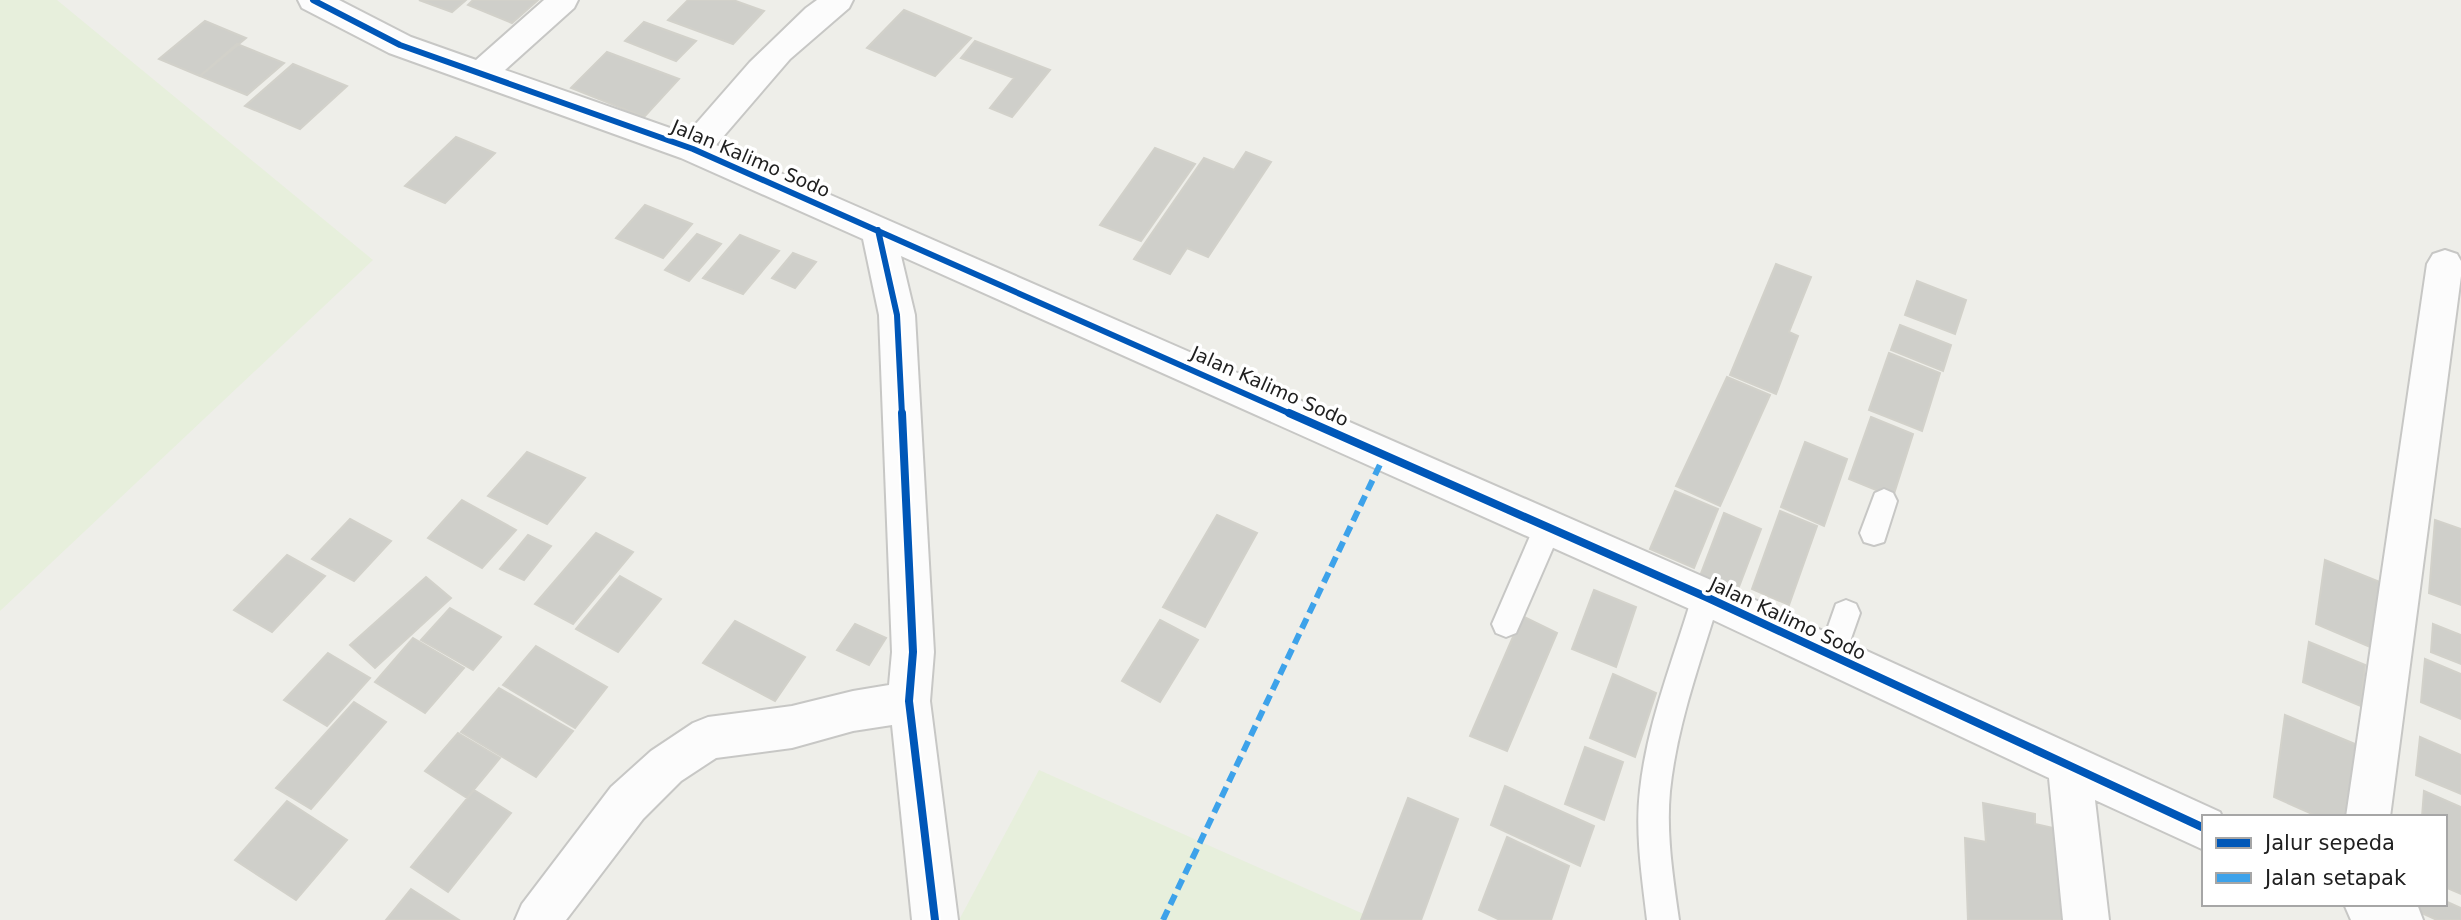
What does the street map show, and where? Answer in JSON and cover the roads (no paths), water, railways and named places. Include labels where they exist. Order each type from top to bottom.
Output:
[{"type":"street","name":"Jalan Kalimo Sodo","points":[[313,0],[400,45],[693,149],[1706,597],[2202,827]]},
{"type":"street","points":[[481,74],[563,0]]},
{"type":"street","points":[[693,149],[772,58],[813,18],[838,0]]},
{"type":"street","points":[[878,230],[897,315],[913,652],[909,701],[935,920]]},
{"type":"street","points":[[2368,815],[2445,264]]},
{"type":"street","points":[[538,920],[589,850],[628,803],[666,766],[708,738],[792,727],[853,711],[909,701]]},
{"type":"street","points":[[2069,764],[2086,920]]},
{"type":"street","points":[[2371,906],[2400,920]]},
{"type":"lane","points":[[1874,533],[1884,501]]},
{"type":"lane","points":[[1506,624],[1548,527]]},
{"type":"lane","points":[[1662,920],[1653,833],[1655,789],[1665,738],[1706,597]]},
{"type":"lane","points":[[1832,655],[1846,613]]}]
